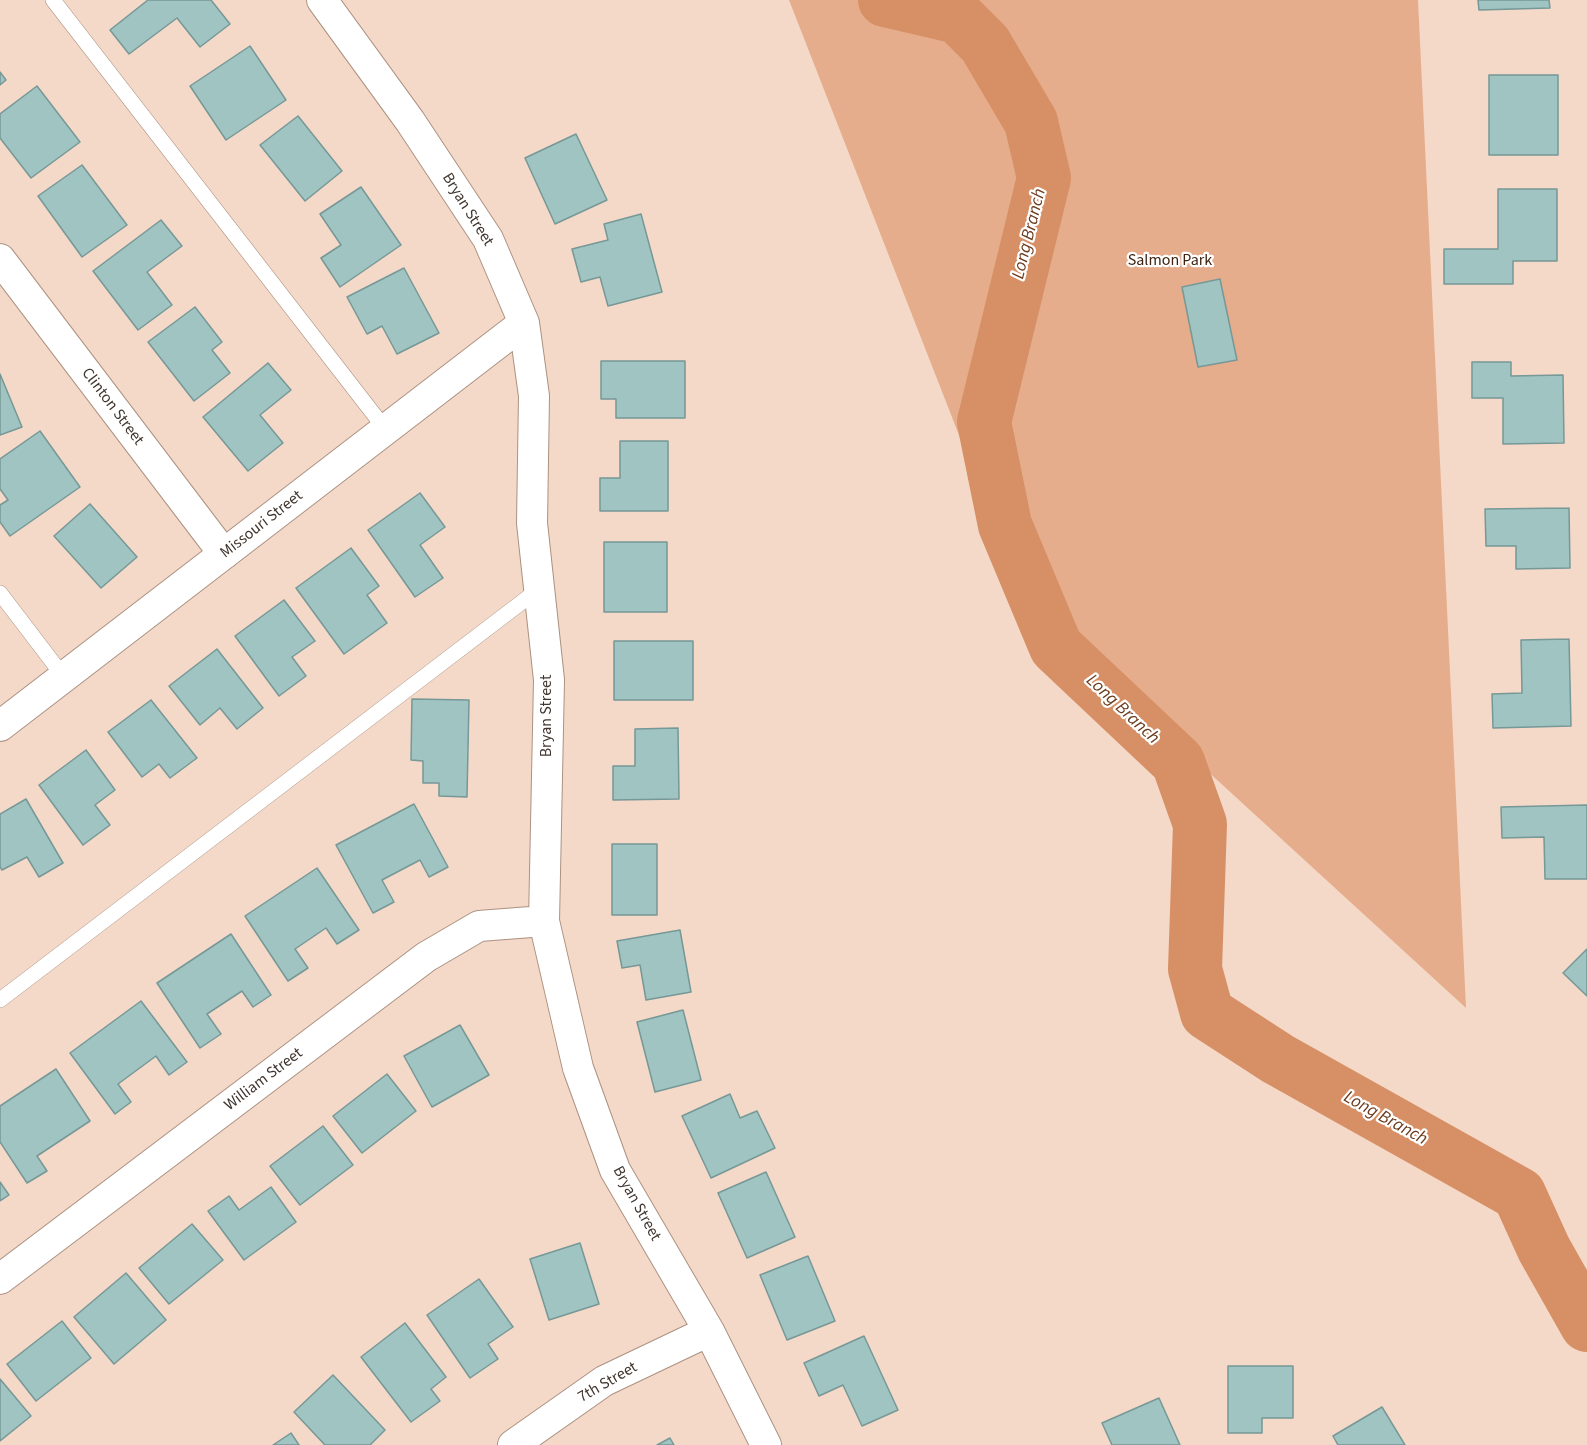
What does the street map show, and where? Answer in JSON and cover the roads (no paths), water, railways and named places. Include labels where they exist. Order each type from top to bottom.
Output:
[{"type":"street","name":"Bryan Street","points":[[322,0],[410,121],[488,239],[524,323],[534,396],[532,523],[549,680],[544,921],[578,1068],[615,1170],[709,1331],[766,1445]]},
{"type":"street","name":"Clinton Street","points":[[0,259],[224,554]]},
{"type":"street","name":"Missouri Street","points":[[0,726],[524,323]]},
{"type":"street","name":"William Street","points":[[0,1279],[426,957],[479,926],[544,921]]},
{"type":"street","name":"7th Street","points":[[513,1445],[604,1381],[709,1331]]},
{"type":"lane","points":[[53,0],[386,430]]},
{"type":"lane","points":[[0,1000],[539,589]]},
{"type":"lane","points":[[0,593],[64,677]]},
{"type":"waterway","name":"Long Branch","points":[[885,0],[958,17],[985,44],[1031,122],[1044,178],[984,422],[1005,525],[1056,647],[1178,762],[1200,824],[1195,969],[1207,1013],[1278,1059],[1519,1194],[1544,1249],[1587,1325]]},
{"type":"park label","name":"Salmon Park","points":[[1170,261]]}]
